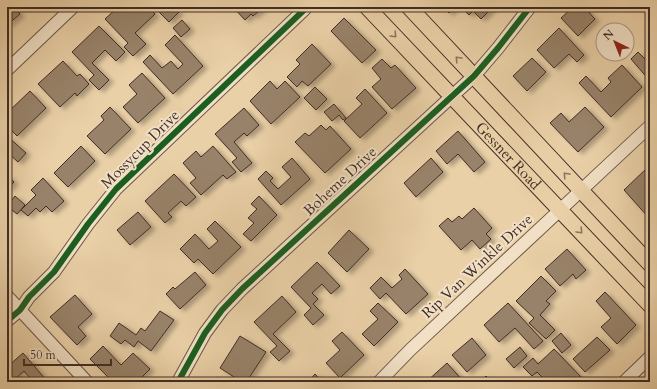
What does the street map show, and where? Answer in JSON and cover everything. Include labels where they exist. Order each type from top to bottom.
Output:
[{"type":"main road","name":"Gessner Road","points":[[367,7],[650,305]]},
{"type":"main road","name":"Gessner Road","points":[[409,7],[650,264]]},
{"type":"street","points":[[7,70],[73,7]]},
{"type":"street","name":"Boheme Drive","points":[[178,382],[205,333],[222,310],[242,289],[474,76],[530,7]]},
{"type":"street","name":"Mossycup Drive","points":[[7,321],[20,310],[29,297],[54,272],[88,224],[116,189],[305,9]]},
{"type":"street","name":"Rip Van Winkle Drive","points":[[379,382],[410,350],[650,126]]},
{"type":"street","points":[[7,296],[87,382]]},
{"type":"street","points":[[624,382],[650,357]]},
{"type":"building","points":[[7,7],[14,7],[20,14],[7,25]]},
{"type":"building","points":[[118,7],[148,7],[155,14],[135,33],[146,44],[133,56],[124,47],[128,43],[105,19]]},
{"type":"building","points":[[164,7],[174,7],[179,12],[169,22],[159,12]]},
{"type":"building","points":[[233,7],[264,7],[253,16],[251,14],[245,20]]},
{"type":"building","points":[[443,7],[455,7],[449,13]]},
{"type":"building","points":[[461,7],[493,7],[481,19],[473,11],[469,15]]},
{"type":"building","points":[[573,7],[584,7],[595,19],[578,36],[561,18]]},
{"type":"building","points":[[344,18],[376,50],[362,63],[331,31]]},
{"type":"building","points":[[182,20],[190,29],[181,37],[173,28]]},
{"type":"building","points":[[99,26],[125,52],[116,61],[105,50],[92,63],[109,80],[99,90],[89,80],[94,75],[72,52]]},
{"type":"building","points":[[559,28],[584,55],[577,62],[569,54],[554,68],[537,50]]},
{"type":"building","points":[[175,35],[203,66],[173,94],[143,62],[150,55],[162,68],[171,61],[178,69],[183,64],[165,45]]},
{"type":"building","points":[[312,44],[331,64],[308,86],[302,81],[297,87],[287,77],[300,64],[296,60]]},
{"type":"building","points":[[638,52],[646,60],[650,56],[650,81],[634,62],[635,62],[635,55]]},
{"type":"building","points":[[532,58],[546,72],[527,91],[513,76]]},
{"type":"building","points":[[382,59],[391,68],[395,65],[416,88],[392,109],[372,87],[381,79],[372,68]]},
{"type":"building","points":[[63,61],[77,76],[80,74],[89,84],[77,96],[75,93],[60,107],[38,84]]},
{"type":"building","points":[[622,65],[642,87],[611,117],[579,83],[586,76],[601,92],[611,82],[608,78]]},
{"type":"building","points":[[142,73],[165,98],[138,123],[123,107],[137,94],[129,85]]},
{"type":"building","points":[[270,81],[277,89],[285,81],[300,97],[271,124],[250,101]]},
{"type":"building","points":[[315,87],[327,99],[316,110],[304,98]]},
{"type":"building","points":[[365,89],[387,113],[360,138],[344,121],[362,104],[356,98]]},
{"type":"building","points":[[30,91],[46,108],[17,136],[7,126],[7,113]]},
{"type":"building","points":[[334,104],[346,118],[343,120],[339,115],[332,121],[324,112]]},
{"type":"building","points":[[110,107],[131,129],[105,154],[87,136],[104,120],[101,116]]},
{"type":"building","points":[[585,107],[604,127],[578,152],[550,123],[561,113],[569,122]]},
{"type":"building","points":[[244,108],[259,125],[247,136],[244,133],[234,142],[252,163],[241,172],[232,162],[237,158],[215,134]]},
{"type":"building","points":[[321,125],[326,130],[330,126],[351,149],[325,173],[295,142],[305,133],[309,136]]},
{"type":"building","points":[[458,131],[485,162],[474,172],[458,154],[447,164],[436,151]]},
{"type":"building","points":[[7,136],[26,153],[18,162],[7,152]]},
{"type":"building","points":[[81,146],[95,161],[68,187],[54,173]]},
{"type":"building","points":[[213,146],[236,172],[227,179],[223,175],[201,195],[190,183],[196,178],[183,163],[196,151],[201,157]]},
{"type":"building","points":[[292,158],[310,179],[281,205],[258,179],[266,171],[273,178],[270,181],[278,189],[291,177],[282,167]]},
{"type":"building","points":[[431,158],[443,172],[416,197],[404,183]]},
{"type":"building","points":[[648,167],[650,169],[649,218],[624,190]]},
{"type":"building","points":[[174,174],[196,197],[186,206],[181,201],[168,213],[172,217],[165,223],[145,201]]},
{"type":"building","points":[[7,175],[14,182],[7,190]]},
{"type":"building","points":[[43,178],[64,201],[52,212],[46,206],[40,212],[36,208],[28,216],[21,210],[36,195],[31,190]]},
{"type":"building","points":[[15,196],[25,205],[17,214],[7,206]]},
{"type":"building","points":[[259,196],[277,215],[251,241],[243,234],[254,223],[248,218],[257,209],[251,204]]},
{"type":"building","points":[[474,208],[492,228],[486,234],[491,239],[480,249],[472,240],[461,250],[439,226],[448,218],[452,222],[459,216],[462,219]]},
{"type":"building","points":[[138,212],[151,227],[130,245],[117,230]]},
{"type":"building","points":[[215,221],[241,247],[213,274],[198,259],[194,263],[180,249],[195,234],[209,249],[218,241],[207,229]]},
{"type":"building","points":[[349,230],[369,249],[347,272],[328,253]]},
{"type":"building","points":[[567,249],[586,270],[576,279],[573,274],[560,286],[545,269]]},
{"type":"building","points":[[317,262],[340,286],[331,294],[322,284],[312,293],[318,299],[313,304],[324,315],[313,325],[304,315],[311,308],[291,287]]},
{"type":"building","points":[[405,269],[428,294],[406,314],[386,293],[380,299],[370,288],[381,277],[392,288],[402,279],[399,275]]},
{"type":"building","points":[[195,272],[206,285],[180,309],[166,294],[173,287],[175,289]]},
{"type":"building","points":[[541,276],[556,291],[546,301],[550,304],[540,315],[555,330],[546,339],[529,323],[534,318],[516,301]]},
{"type":"building","points":[[605,292],[636,325],[617,344],[601,327],[611,318],[596,301]]},
{"type":"building","points":[[75,295],[92,314],[78,327],[86,336],[77,345],[50,317]]},
{"type":"building","points":[[282,296],[296,312],[273,334],[290,351],[279,361],[270,352],[277,346],[254,322]]},
{"type":"building","points":[[378,303],[398,322],[374,346],[362,334],[378,319],[370,311]]},
{"type":"building","points":[[508,303],[543,341],[534,349],[515,328],[499,342],[484,325]]},
{"type":"building","points":[[160,311],[174,320],[151,351],[138,341],[134,347],[125,340],[121,344],[110,336],[119,323],[136,335],[141,328],[145,331]]},
{"type":"building","points":[[342,332],[364,355],[340,378],[326,363],[340,350],[332,341]]},
{"type":"building","points":[[561,333],[571,345],[562,353],[552,341]]},
{"type":"building","points":[[240,336],[266,352],[249,378],[256,382],[242,382],[220,368]]},
{"type":"building","points":[[597,337],[610,350],[585,372],[573,359]]},
{"type":"building","points":[[472,338],[486,355],[467,372],[452,355]]},
{"type":"building","points":[[103,346],[121,365],[133,353],[150,369],[137,382],[113,382],[90,359]]},
{"type":"building","points":[[520,347],[527,356],[514,368],[506,359]]},
{"type":"building","points":[[554,349],[584,380],[582,382],[542,382],[540,380],[543,378],[537,372],[532,376],[523,367],[533,358],[538,364]]},
{"type":"building","points":[[23,353],[47,382],[33,382],[24,371],[15,379],[17,382],[7,382],[7,367]]},
{"type":"building","points":[[447,363],[464,382],[426,382]]},
{"type":"building","points":[[315,374],[323,382],[308,382]]},
{"type":"building","points":[[486,376],[492,382],[480,382]]},
{"type":"building","points":[[216,377],[224,382],[212,382]]},
{"type":"cycle path","points":[[178,382],[205,333],[222,310],[242,289],[474,76],[530,7]]},
{"type":"cycle path","points":[[7,321],[20,310],[29,297],[54,272],[88,224],[116,189],[305,9]]}]
